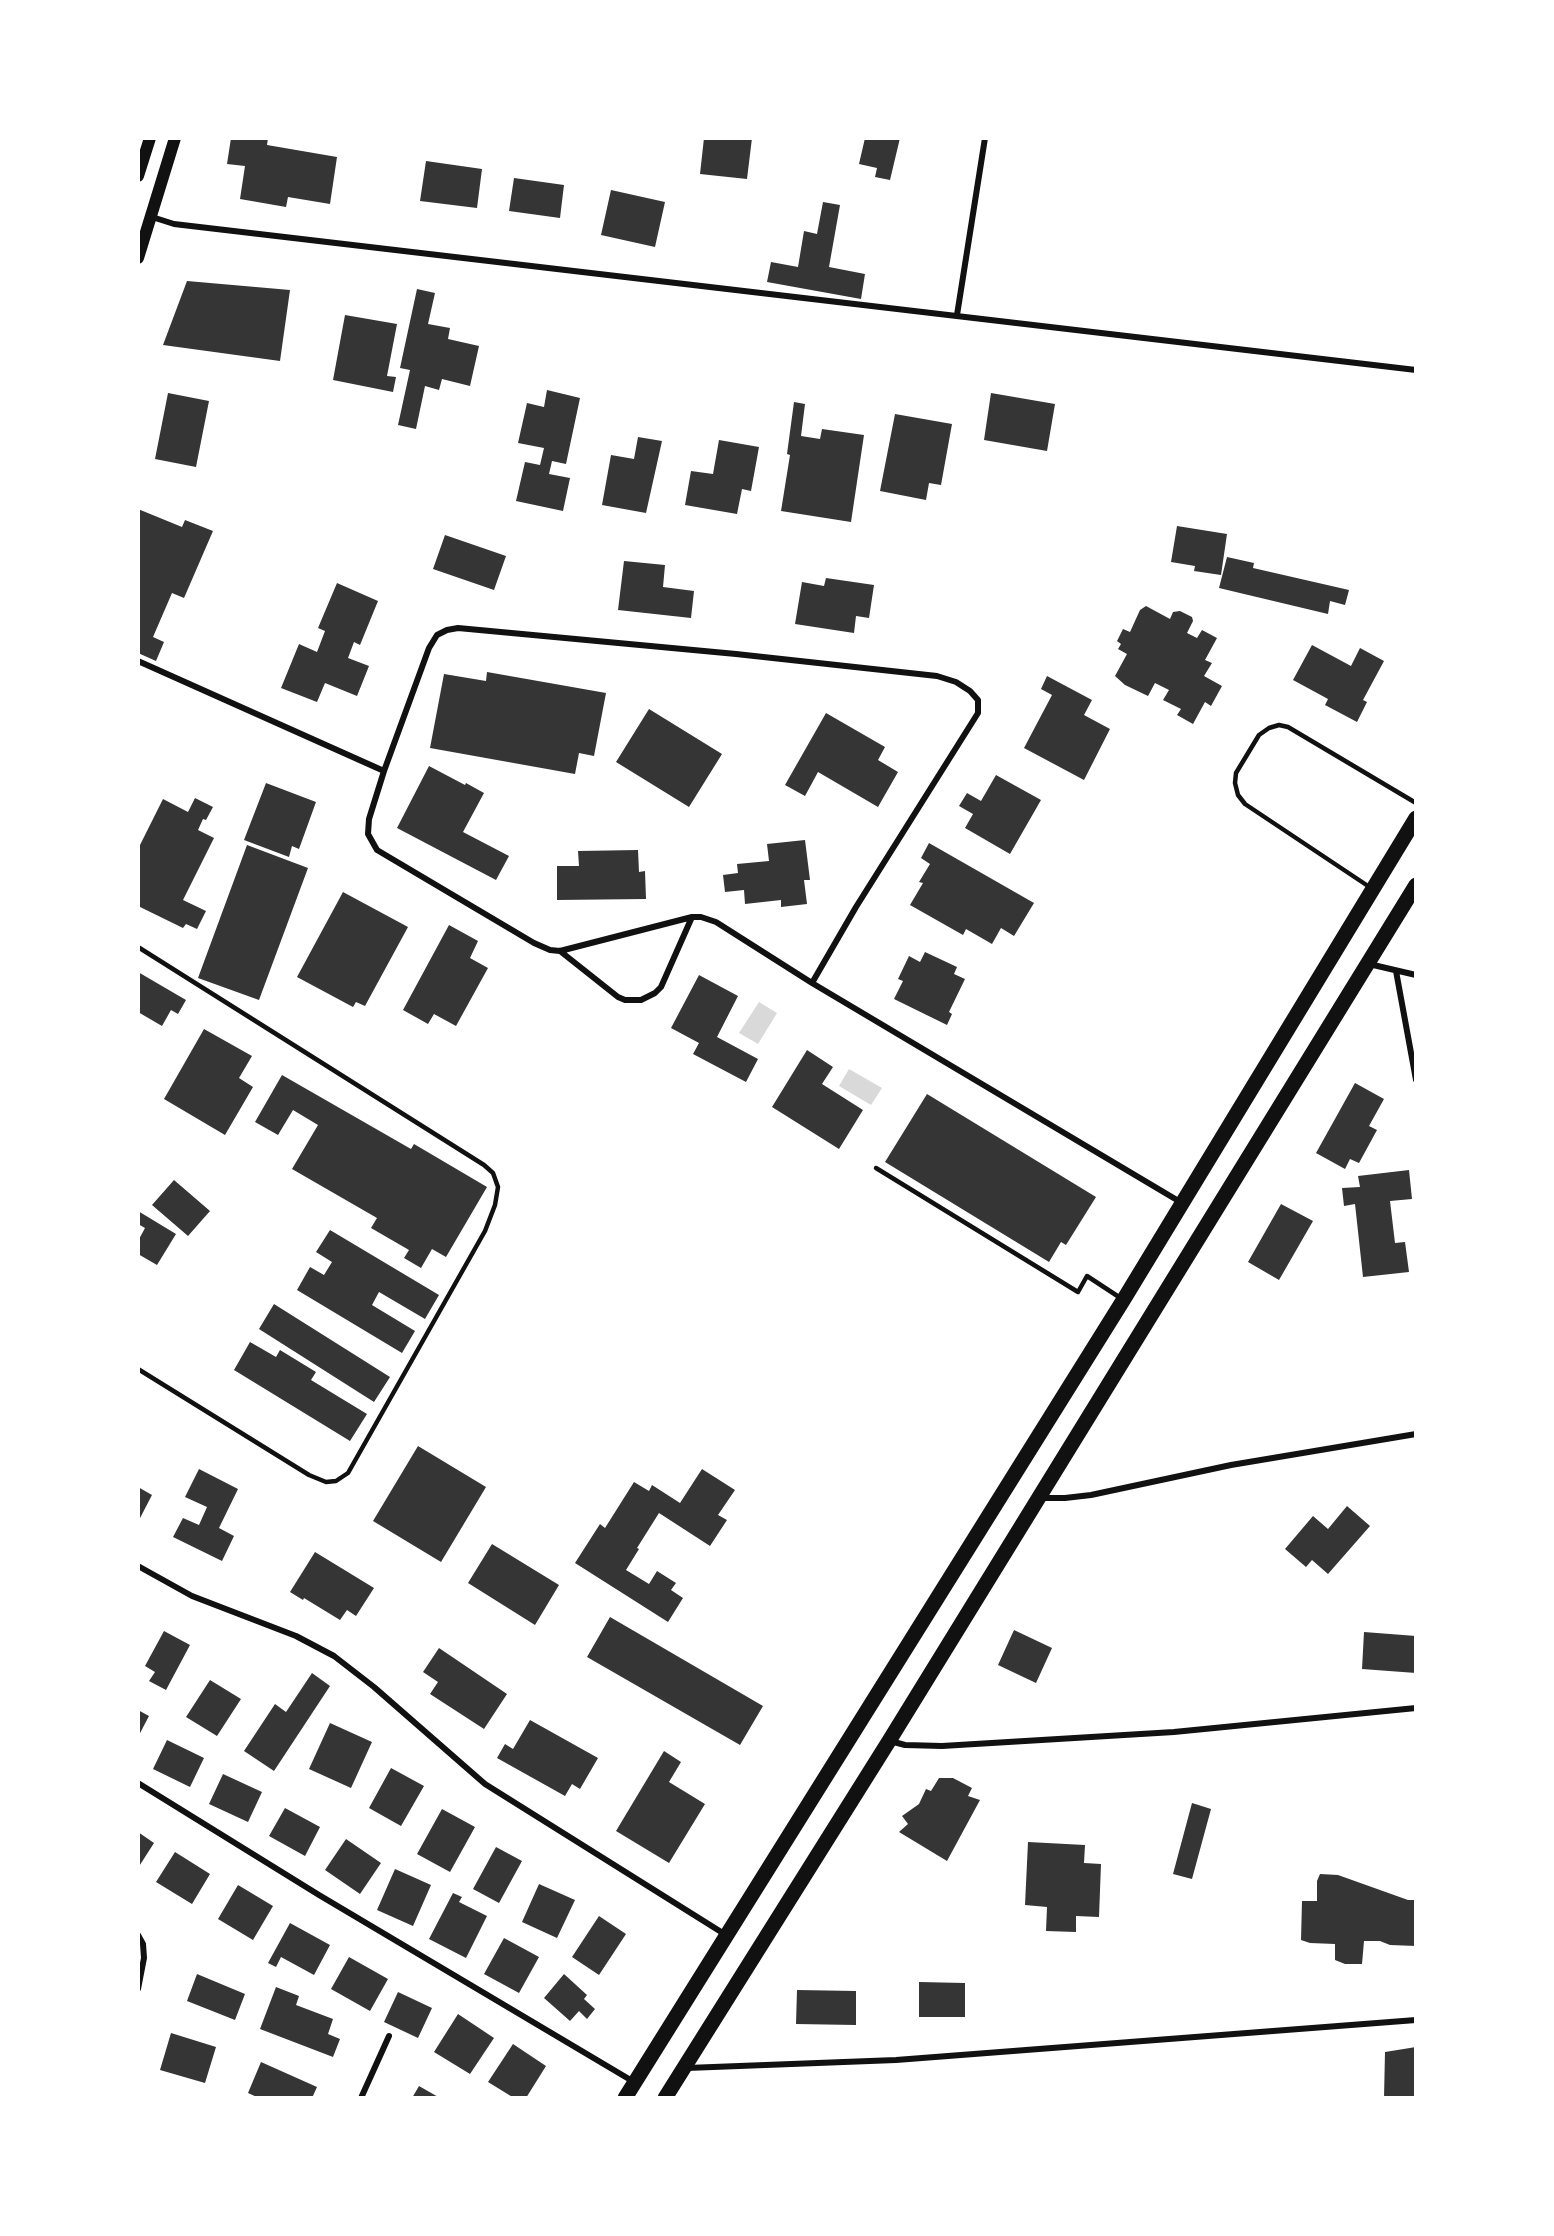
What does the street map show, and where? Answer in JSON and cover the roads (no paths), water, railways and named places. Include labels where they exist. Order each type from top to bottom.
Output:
[{"type":"main road","points":[[138,176],[150,138]]},
{"type":"main road","points":[[138,258],[175,138]]},
{"type":"main road","points":[[625,2098],[1124,1299],[1416,818]]},
{"type":"main road","points":[[665,2098],[890,1741],[1416,885]]},
{"type":"street","points":[[957,315],[985,138]]},
{"type":"street","points":[[152,217],[174,224],[1416,370]]},
{"type":"street","points":[[812,983],[855,907],[978,713],[978,700],[970,692],[956,682],[937,676],[736,654],[458,628],[437,635],[429,648],[369,819],[368,834],[377,850],[534,943],[550,950],[560,951],[693,917],[716,922],[812,983],[1182,1204]]},
{"type":"street","points":[[138,661],[384,771]]},
{"type":"street","points":[[560,951],[618,997],[625,1000],[641,1000],[661,987],[693,917]]},
{"type":"street","points":[[1368,963],[1416,975]]},
{"type":"street","points":[[1396,971],[1416,1080]]},
{"type":"street","points":[[1039,1498],[1091,1495],[1231,1465],[1416,1434]]},
{"type":"street","points":[[138,1566],[192,1596],[296,1636],[334,1656],[485,1784],[727,1936]]},
{"type":"street","points":[[890,1741],[905,1745],[942,1746],[1163,1732],[1416,1708]]},
{"type":"street","points":[[138,1783],[319,1895],[635,2083]]},
{"type":"street","points":[[138,1935],[143,1944],[144,1958],[138,1989]]},
{"type":"street","points":[[683,2068],[896,2060],[1416,2020]]},
{"type":"street","points":[[362,2098],[388,2036]]},
{"type":"lane","points":[[1372,889],[1245,804],[1238,795],[1235,783],[1236,773],[1259,735],[1279,725],[1288,727],[1416,803]]},
{"type":"lane","points":[[138,947],[484,1165],[492,1173],[498,1187],[495,1205],[485,1232],[348,1473],[336,1481],[326,1482],[309,1475],[138,1369]]},
{"type":"lane","points":[[876,1168],[1078,1292],[1086,1276],[1124,1299]]}]
